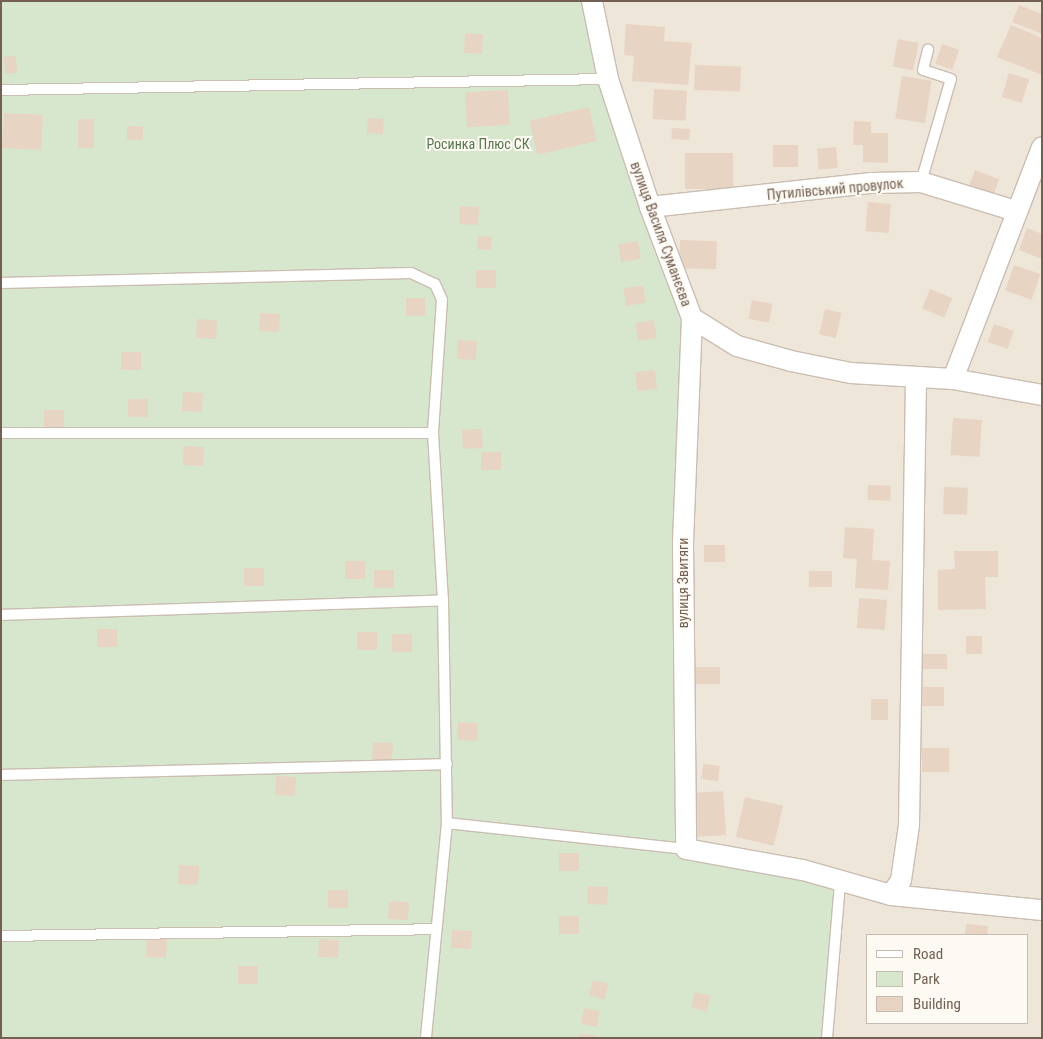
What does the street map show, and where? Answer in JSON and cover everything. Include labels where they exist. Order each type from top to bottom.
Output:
[{"type":"street","name":"вулиця Василя Суманєєва","points":[[592,1],[608,80],[650,207],[692,318],[737,346],[791,361],[851,373],[953,379],[1042,395]]},
{"type":"street","points":[[953,379],[1042,147]]},
{"type":"street","name":"Путилівський провулок","points":[[650,207],[872,183],[921,182],[1016,211]]},
{"type":"street","name":"вулиця Звитяги","points":[[686,849],[683,544],[692,318]]},
{"type":"street","points":[[892,895],[901,880],[910,825],[916,377]]},
{"type":"street","points":[[686,849],[803,870],[840,883],[892,895],[1042,910]]},
{"type":"lane","points":[[921,182],[951,79],[923,70],[928,50]]},
{"type":"lane","points":[[1,90],[608,80]]},
{"type":"lane","points":[[1,283],[402,273],[425,277],[435,284],[442,300],[433,433],[443,600],[447,823],[426,1038]]},
{"type":"lane","points":[[1,433],[433,433]]},
{"type":"lane","points":[[1,615],[443,600]]},
{"type":"lane","points":[[1,775],[447,764]]},
{"type":"lane","points":[[447,823],[686,849]]},
{"type":"lane","points":[[827,1038],[840,883]]},
{"type":"lane","points":[[1,936],[436,929]]},
{"type":"shaded area","points":[[592,1],[1042,1],[1042,1038],[827,1038],[686,849]]},
{"type":"green space","name":"Росинка Плюс СК","points":[[1,1],[592,1],[692,318],[686,849],[840,883],[827,1038],[1,1038]]},
{"type":"building","points":[[1019,5],[1042,14],[1042,34],[1012,22]]},
{"type":"building","points":[[626,24],[665,27],[664,41],[692,43],[688,85],[632,81],[634,56],[624,55]]},
{"type":"building","points":[[1011,25],[1042,38],[1042,75],[997,57]]},
{"type":"building","points":[[465,33],[483,34],[482,54],[464,53]]},
{"type":"building","points":[[898,39],[919,43],[913,70],[893,66]]},
{"type":"building","points":[[942,44],[959,50],[952,70],[935,64]]},
{"type":"building","points":[[16,56],[17,73],[5,74],[4,57]]},
{"type":"building","points":[[695,65],[741,67],[740,92],[694,90]]},
{"type":"building","points":[[1009,73],[1029,79],[1022,103],[1002,97]]},
{"type":"building","points":[[902,76],[932,81],[925,123],[895,118]]},
{"type":"building","points":[[654,89],[687,91],[685,121],[652,119]]},
{"type":"building","points":[[508,90],[510,125],[467,127],[465,92]]},
{"type":"building","points":[[589,107],[597,141],[537,155],[530,121]]},
{"type":"building","points":[[4,113],[43,115],[41,150],[2,148]]},
{"type":"building","points":[[368,118],[384,119],[383,134],[367,133]]},
{"type":"building","points":[[78,119],[94,119],[94,148],[78,148]]},
{"type":"building","points":[[854,121],[871,122],[871,133],[888,133],[888,163],[863,162],[863,145],[853,145]]},
{"type":"building","points":[[127,126],[143,126],[143,140],[127,140]]},
{"type":"building","points":[[672,128],[690,129],[689,140],[671,139]]},
{"type":"building","points":[[773,145],[798,145],[798,167],[773,167]]},
{"type":"building","points":[[836,147],[838,168],[819,170],[817,149]]},
{"type":"building","points":[[685,153],[733,153],[733,189],[685,189]]},
{"type":"building","points":[[975,170],[999,179],[993,196],[969,187]]},
{"type":"building","points":[[868,202],[891,204],[888,233],[865,231]]},
{"type":"building","points":[[460,206],[479,207],[478,225],[459,224]]},
{"type":"building","points":[[1027,228],[1042,234],[1042,259],[1019,250]]},
{"type":"building","points":[[478,236],[492,237],[491,250],[477,249]]},
{"type":"building","points":[[680,240],[717,241],[716,269],[679,268]]},
{"type":"building","points":[[638,241],[641,259],[621,262],[618,244]]},
{"type":"building","points":[[1014,265],[1040,274],[1032,300],[1005,291]]},
{"type":"building","points":[[476,270],[496,270],[496,288],[476,288]]},
{"type":"building","points":[[643,285],[646,303],[626,306],[623,288]]},
{"type":"building","points":[[930,289],[952,298],[944,317],[922,308]]},
{"type":"building","points":[[406,298],[425,298],[425,316],[406,316]]},
{"type":"building","points":[[752,300],[773,304],[769,323],[748,319]]},
{"type":"building","points":[[825,309],[842,313],[836,338],[819,334]]},
{"type":"building","points":[[260,313],[280,314],[279,332],[259,331]]},
{"type":"building","points":[[197,319],[217,320],[216,339],[196,338]]},
{"type":"building","points":[[654,320],[657,338],[638,341],[635,323]]},
{"type":"building","points":[[994,324],[1014,331],[1008,349],[988,342]]},
{"type":"building","points":[[458,340],[477,341],[476,360],[457,359]]},
{"type":"building","points":[[121,352],[141,352],[141,370],[121,370]]},
{"type":"building","points":[[655,370],[657,389],[637,391],[635,372]]},
{"type":"building","points":[[183,392],[203,393],[202,412],[182,411]]},
{"type":"building","points":[[128,399],[148,399],[148,417],[128,417]]},
{"type":"building","points":[[44,410],[64,410],[64,428],[44,428]]},
{"type":"building","points":[[953,418],[982,420],[979,457],[950,455]]},
{"type":"building","points":[[482,429],[483,448],[463,449],[462,430]]},
{"type":"building","points":[[184,446],[204,447],[203,466],[183,465]]},
{"type":"building","points":[[481,452],[501,452],[501,470],[481,470]]},
{"type":"building","points":[[868,485],[891,486],[890,501],[867,500]]},
{"type":"building","points":[[944,487],[968,488],[967,515],[943,514]]},
{"type":"building","points":[[845,527],[874,529],[872,560],[890,561],[888,590],[855,588],[857,559],[843,558]]},
{"type":"building","points":[[704,545],[725,545],[725,562],[704,562]]},
{"type":"building","points":[[954,551],[998,551],[998,577],[985,577],[986,609],[938,610],[938,570],[955,569]]},
{"type":"building","points":[[345,561],[365,561],[365,579],[345,579]]},
{"type":"building","points":[[244,568],[264,568],[264,586],[244,586]]},
{"type":"building","points":[[374,570],[394,570],[394,588],[374,588]]},
{"type":"building","points":[[809,571],[832,571],[832,587],[809,587]]},
{"type":"building","points":[[859,598],[887,600],[885,630],[857,628]]},
{"type":"building","points":[[97,629],[117,629],[117,647],[97,647]]},
{"type":"building","points":[[357,632],[377,632],[377,650],[357,650]]},
{"type":"building","points":[[392,634],[412,634],[412,652],[392,652]]},
{"type":"building","points":[[966,636],[982,636],[982,654],[966,654]]},
{"type":"building","points":[[918,654],[947,654],[947,669],[918,669]]},
{"type":"building","points":[[696,667],[720,667],[720,684],[696,684]]},
{"type":"building","points":[[921,687],[944,687],[944,706],[921,706]]},
{"type":"building","points":[[871,699],[888,699],[888,720],[871,720]]},
{"type":"building","points":[[458,722],[478,723],[477,741],[457,740]]},
{"type":"building","points":[[373,742],[393,743],[392,761],[372,760]]},
{"type":"building","points":[[922,748],[949,748],[949,772],[922,772]]},
{"type":"building","points":[[703,764],[720,766],[718,781],[701,779]]},
{"type":"building","points":[[276,776],[296,777],[295,796],[275,795]]},
{"type":"building","points":[[723,791],[726,835],[696,837],[693,793]]},
{"type":"building","points":[[745,797],[783,806],[774,846],[736,837]]},
{"type":"building","points":[[559,853],[579,853],[579,871],[559,871]]},
{"type":"building","points":[[179,865],[199,866],[198,885],[178,884]]},
{"type":"building","points":[[588,886],[608,887],[607,905],[587,904]]},
{"type":"building","points":[[328,890],[348,890],[348,908],[328,908]]},
{"type":"building","points":[[389,901],[409,902],[408,920],[388,919]]},
{"type":"building","points":[[559,916],[579,916],[579,934],[559,934]]},
{"type":"building","points":[[966,924],[988,926],[987,934],[965,934]]},
{"type":"building","points":[[452,930],[472,931],[471,949],[451,948]]},
{"type":"building","points":[[147,938],[167,939],[166,958],[146,957]]},
{"type":"building","points":[[319,939],[339,940],[338,958],[318,957]]},
{"type":"building","points":[[238,966],[258,966],[258,984],[238,984]]},
{"type":"building","points":[[593,980],[609,984],[605,999],[589,996]]},
{"type":"building","points":[[695,992],[711,996],[707,1011],[691,1008]]},
{"type":"building","points":[[584,1008],[600,1011],[597,1027],[581,1024]]},
{"type":"building","points":[[579,1033],[596,1036],[595,1038],[578,1038]]}]
